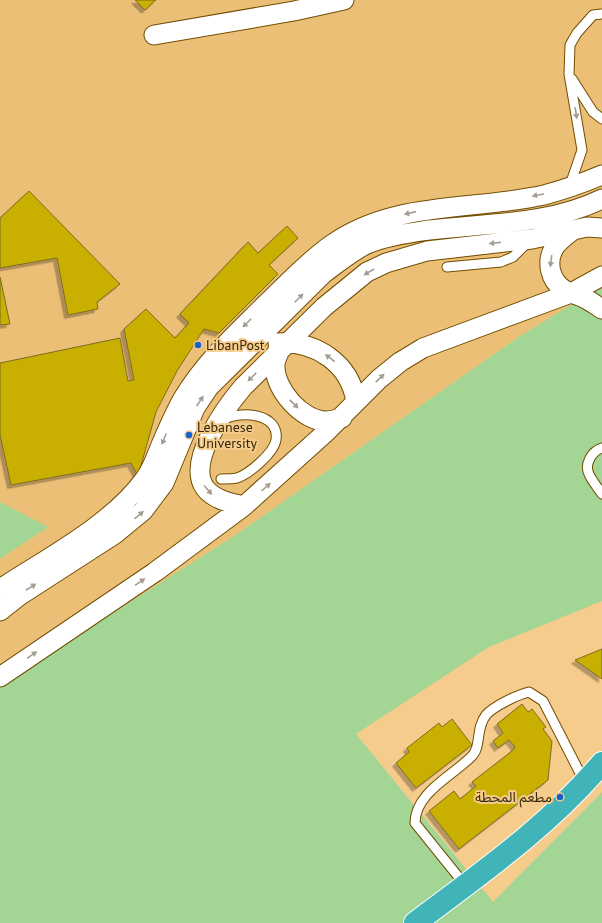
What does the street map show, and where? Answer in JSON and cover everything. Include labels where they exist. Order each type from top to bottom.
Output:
[{"type":"highway","points":[[415,923],[548,818],[585,783],[602,763]]},
{"type":"street","points":[[154,35],[294,11],[344,0]]},
{"type":"street","points":[[0,589],[101,523],[145,480],[171,420],[185,395],[225,346],[280,290],[332,244],[370,224],[415,212],[542,195],[569,188],[602,175]]},
{"type":"street","points":[[0,611],[18,596],[115,534],[143,511],[164,483],[195,408],[209,387],[324,273],[367,244],[413,232],[517,222],[572,210],[602,199]]},
{"type":"street","points":[[244,506],[223,501],[212,495],[201,481],[200,469],[202,457],[217,423],[243,387],[281,345],[347,287],[367,272],[386,263],[427,251],[532,239],[587,227],[602,228]]},
{"type":"street","points":[[572,231],[559,242],[554,249],[550,266],[554,281],[571,293],[586,298],[602,309]]},
{"type":"street","points":[[0,677],[155,572],[244,506],[342,418],[388,370],[423,348],[571,293],[602,276]]},
{"type":"street","points":[[280,290],[277,319],[281,345],[275,365],[281,387],[289,399],[303,412],[318,419],[327,421],[342,418]]},
{"type":"street","points":[[225,346],[254,343],[317,349],[333,361],[351,382],[356,402]]},
{"type":"lane","points":[[569,188],[582,150],[570,74],[570,46],[577,33],[592,15],[602,14]]},
{"type":"lane","points":[[570,74],[592,112],[602,119]]},
{"type":"lane","points":[[447,267],[501,262],[513,257],[532,239]]},
{"type":"lane","points":[[217,423],[230,416],[253,414],[267,420],[276,433],[274,447],[254,467],[235,478],[221,479]]},
{"type":"lane","points":[[602,448],[597,450],[589,458],[588,473],[602,494]]},
{"type":"lane","points":[[465,885],[425,838],[415,823],[415,812],[432,789],[472,756],[478,746],[478,730],[487,715],[516,696],[529,692],[543,701],[585,783]]},
{"type":"shaded area","name":"Lebanese University","points":[[0,0],[602,0],[602,286],[520,336],[237,534],[0,685]]},
{"type":"green space","points":[[602,286],[602,601],[489,647],[356,734],[493,902],[602,792],[602,923],[0,923],[0,685],[237,534],[520,336]]},
{"type":"green space","points":[[0,502],[48,527],[0,559]]},
{"type":"building","points":[[135,0],[156,0],[145,10]]},
{"type":"building","points":[[29,191],[120,284],[97,302],[98,309],[68,315],[57,258],[0,268],[0,218]]},
{"type":"building","points":[[287,226],[298,238],[269,265],[278,274],[219,333],[204,329],[177,371],[156,412],[138,476],[131,463],[11,485],[0,435],[0,363],[120,338],[128,381],[134,380],[124,329],[146,309],[175,338],[189,323],[180,314],[248,242],[258,253]]},
{"type":"building","points":[[0,277],[10,324],[0,325]]},
{"type":"building","points":[[602,649],[602,679],[575,660]]},
{"type":"building","points":[[522,704],[528,712],[532,709],[546,727],[543,729],[552,741],[548,780],[459,849],[429,811],[454,791],[460,799],[476,786],[472,782],[512,751],[515,747],[509,740],[498,748],[493,741],[503,733],[497,724]]},
{"type":"building","points":[[452,719],[472,745],[416,788],[396,763],[409,752],[407,748],[439,723],[442,727]]},
{"type":"place","name":"LibanPost","points":[[198,345]]},
{"type":"place","name":"Lebanese University","points":[[189,435]]},
{"type":"place","name":"مطعم المحطة","points":[[560,797]]}]
